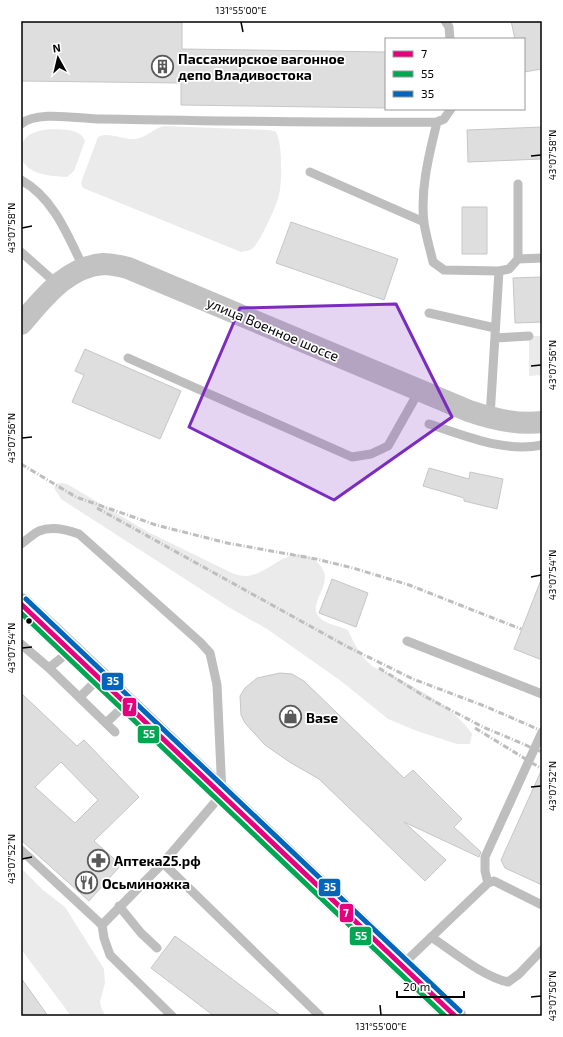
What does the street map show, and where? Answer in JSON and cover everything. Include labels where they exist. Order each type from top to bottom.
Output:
[{"type":"main road","name":"улица Военное шоссе","points":[[21,324],[57,284],[84,269],[104,264],[128,268],[419,391],[490,418],[529,423],[542,422]]},
{"type":"main road","points":[[21,604],[100,677],[455,1016]]},
{"type":"lane","points":[[445,21],[449,28],[450,38]]},
{"type":"lane","points":[[21,124],[25,121],[44,116],[158,120],[436,122],[444,119],[450,110]]},
{"type":"lane","points":[[436,122],[426,169],[424,222],[433,262],[439,268],[444,270],[499,272],[509,269],[518,259],[518,184]]},
{"type":"lane","points":[[310,172],[424,222]]},
{"type":"lane","points":[[21,180],[29,184],[44,198],[59,218],[84,269]]},
{"type":"lane","points":[[21,252],[57,284]]},
{"type":"lane","points":[[518,259],[542,258]]},
{"type":"lane","points":[[490,418],[499,272]]},
{"type":"lane","points":[[428,314],[495,328]]},
{"type":"lane","points":[[495,338],[529,336]]},
{"type":"lane","points":[[128,358],[352,457],[371,454],[388,446],[419,391]]},
{"type":"lane","points":[[429,424],[492,444],[532,447],[542,446]]},
{"type":"lane","points":[[21,544],[39,531],[57,529],[79,534],[200,642],[210,653],[217,685],[222,794],[163,863],[119,906],[102,925]]},
{"type":"lane","points":[[408,641],[542,694]]},
{"type":"lane","points":[[21,644],[80,697],[115,732]]},
{"type":"lane","points":[[49,668],[71,650]]},
{"type":"lane","points":[[80,697],[100,677]]},
{"type":"lane","points":[[106,723],[127,703]]},
{"type":"lane","points":[[488,883],[485,872],[485,857],[542,732]]},
{"type":"lane","points":[[21,850],[102,925],[104,938],[110,955],[172,1016]]},
{"type":"lane","points":[[163,863],[320,1016]]},
{"type":"lane","points":[[402,965],[488,883],[494,882],[542,905]]},
{"type":"lane","points":[[119,906],[141,933],[157,948]]},
{"type":"lane","points":[[431,937],[496,979],[508,982],[519,974],[542,950]]},
{"type":"highlighted area","points":[[396,304],[452,417],[334,500],[189,427],[240,308]]},
{"type":"shaded area","points":[[163,126],[275,131],[278,136],[281,152],[281,181],[279,195],[264,231],[252,249],[241,252],[83,188],[81,183],[98,137],[102,135],[111,135],[135,139],[143,137]]},
{"type":"shaded area","points":[[50,129],[70,130],[80,134],[85,141],[74,171],[67,177],[48,175],[34,171],[26,166],[22,158],[21,147],[26,138],[39,131]]},
{"type":"shaded area","points":[[529,336],[542,336],[542,375],[529,376]]},
{"type":"shaded area","points":[[56,484],[67,484],[148,532],[234,574],[246,576],[255,574],[296,554],[304,555],[313,559],[322,567],[325,575],[324,583],[316,605],[316,612],[320,618],[348,630],[360,653],[373,667],[426,694],[456,716],[465,724],[472,734],[470,744],[457,744],[417,731],[388,719],[341,681],[267,629],[230,608],[61,499],[54,488]]},
{"type":"shaded area","points":[[21,868],[43,890],[65,907],[104,969],[105,983],[100,1002],[102,1010],[106,1016],[71,1016],[21,949]]},
{"type":"building","name":"Пассажирское вагонное депо Владивостока","points":[[21,21],[182,21],[182,49],[385,52],[385,108],[181,105],[181,83],[21,81]]},
{"type":"building","points":[[511,21],[542,21],[542,69],[525,72],[525,38],[515,38]]},
{"type":"building","points":[[542,127],[542,159],[468,162],[467,130]]},
{"type":"building","points":[[462,207],[487,207],[487,254],[462,254]]},
{"type":"building","points":[[291,222],[398,259],[384,300],[276,263]]},
{"type":"building","points":[[542,277],[542,322],[515,323],[513,278]]},
{"type":"building","points":[[85,349],[181,391],[160,439],[72,402],[84,375],[75,371]]},
{"type":"building","points":[[429,468],[469,479],[470,472],[503,479],[497,509],[464,501],[464,498],[423,486]]},
{"type":"building","points":[[332,579],[368,593],[356,627],[319,613]]},
{"type":"building","points":[[542,580],[542,660],[514,649]]},
{"type":"building","points":[[280,673],[292,674],[304,681],[404,778],[413,770],[462,819],[454,827],[481,852],[479,857],[404,822],[446,860],[425,881],[319,779],[291,763],[265,745],[245,723],[241,715],[240,696],[245,688],[257,678]]},
{"type":"building","points":[[21,693],[77,746],[84,740],[139,797],[94,841],[121,865],[89,901],[21,840]],"holes":[[[61,762],[98,800],[75,823],[35,787]]]},
{"type":"building","points":[[542,769],[542,885],[505,868],[501,860]]},
{"type":"building","points":[[175,936],[281,1016],[214,1016],[151,968]]},
{"type":"building","points":[[21,978],[48,1016],[21,1016]]},
{"type":"railway","points":[[21,464],[76,497],[156,525],[227,543],[316,559],[353,568],[409,585],[521,629]]},
{"type":"railway","points":[[97,508],[346,646],[413,679],[487,707],[542,731]]},
{"type":"railway","points":[[379,668],[424,696],[483,727],[542,752]]},
{"type":"railway","points":[[475,728],[542,769]]},
{"type":"transit line","name":"35","points":[[26,599],[460,1011]]},
{"type":"transit line","name":"7","points":[[21,604],[455,1016]]},
{"type":"transit line","name":"55","points":[[21,613],[445,1016]]},
{"type":"place","name":"Пассажирское вагонное депо Владивостока","points":[[163,66]]},
{"type":"place","name":"Base","points":[[291,717]]},
{"type":"place","name":"Аптека25.рф","points":[[99,860]]},
{"type":"place","name":"Осьминожка","points":[[86,883]]}]
